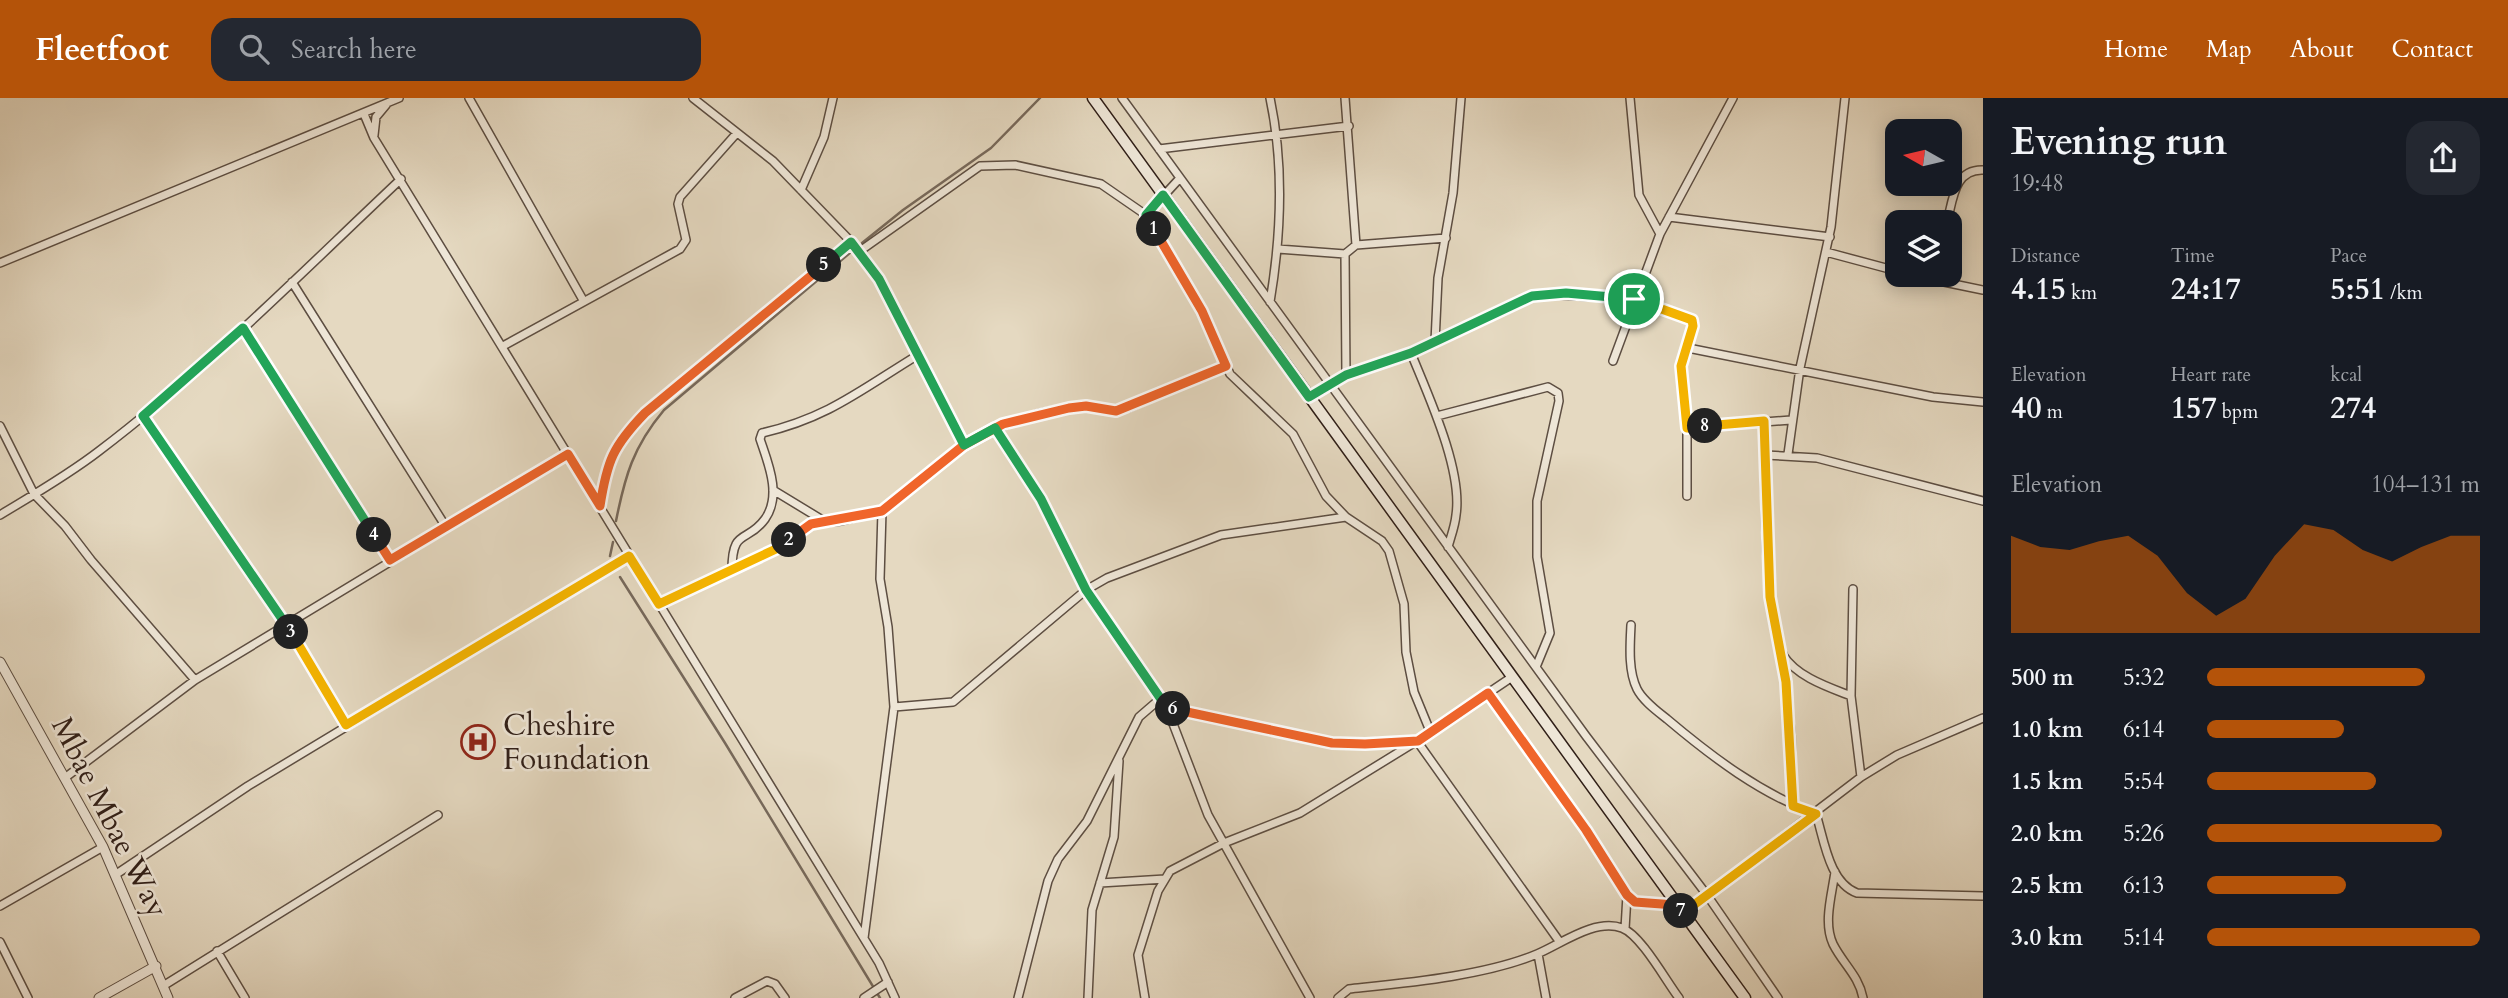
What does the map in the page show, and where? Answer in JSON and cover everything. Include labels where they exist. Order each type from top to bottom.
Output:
[{"type":"main road","points":[[1093,98],[1745,998]]},
{"type":"street","points":[[0,263],[399,98]]},
{"type":"street","points":[[469,98],[583,300]]},
{"type":"street","points":[[693,98],[769,157],[860,251],[879,279],[964,445]]},
{"type":"street","points":[[801,190],[824,137],[833,98]]},
{"type":"street","points":[[1122,98],[1536,667],[1707,895],[1778,998]]},
{"type":"street","points":[[1128,106],[1134,98]]},
{"type":"street","points":[[1270,98],[1277,135],[1278,249],[1270,303]]},
{"type":"street","points":[[1345,98],[1356,245]]},
{"type":"street","points":[[1434,342],[1439,268],[1457,160],[1461,98]]},
{"type":"street","points":[[1630,98],[1639,195],[1660,234]]},
{"type":"street","points":[[1613,361],[1660,234],[1733,98]]},
{"type":"street","points":[[1788,454],[1800,368],[1830,237],[1845,98]]},
{"type":"street","points":[[374,138],[376,117],[389,102]]},
{"type":"street","points":[[364,114],[374,138],[864,939],[895,998]]},
{"type":"street","points":[[1159,149],[1349,126]]},
{"type":"street","points":[[503,346],[680,249],[686,240],[678,204],[680,197],[736,134]]},
{"type":"street","points":[[860,251],[980,166],[1015,164],[1101,184],[1146,215],[1202,311],[1234,379],[1293,434],[1326,496],[1346,517],[1382,541],[1390,551],[1404,604],[1406,652],[1413,692],[1430,731]]},
{"type":"street","points":[[1951,210],[1962,176],[1972,170],[1983,170]]},
{"type":"street","points":[[1146,215],[1180,178]]},
{"type":"street","points":[[0,515],[96,453],[143,416],[243,328],[401,179]]},
{"type":"street","points":[[1669,217],[1830,237]]},
{"type":"street","points":[[1278,249],[1345,254],[1356,245],[1446,238]]},
{"type":"street","points":[[600,506],[608,460],[629,430],[851,242]]},
{"type":"street","points":[[1826,252],[1885,268]]},
{"type":"street","points":[[1345,254],[1346,375]]},
{"type":"street","points":[[292,282],[446,527]]},
{"type":"street","points":[[1962,285],[1983,290]]},
{"type":"street","points":[[1309,397],[1346,375],[1411,353],[1541,294],[1634,299],[1692,320],[1688,348],[1681,366],[1687,428],[1687,496]]},
{"type":"street","points":[[243,328],[390,560]]},
{"type":"street","points":[[1688,348],[1800,368],[1933,397],[1983,402]]},
{"type":"street","points":[[1411,353],[1437,416],[1457,498],[1457,514],[1448,547]]},
{"type":"street","points":[[732,570],[732,549],[742,536],[766,517],[773,490],[760,439],[762,433],[810,420],[839,407],[918,355]]},
{"type":"street","points":[[659,604],[776,549],[811,524],[841,521],[882,511],[964,445],[995,428],[1040,413],[1069,408],[1086,406],[1116,411],[1128,408],[1226,366]]},
{"type":"street","points":[[1437,416],[1548,387],[1558,393],[1559,401],[1537,501],[1537,557],[1550,634],[1536,667]]},
{"type":"street","points":[[143,416],[287,625],[346,725]]},
{"type":"street","points":[[1764,421],[1770,597],[1783,654],[1791,734],[1793,806]]},
{"type":"street","points":[[1687,428],[1791,421]]},
{"type":"street","points":[[0,426],[34,494],[65,526],[195,680]]},
{"type":"street","points":[[995,428],[1041,499],[1086,590],[1167,708],[1208,815],[1310,998]]},
{"type":"street","points":[[66,776],[195,680],[568,454]]},
{"type":"street","points":[[1765,455],[1788,454],[1817,458],[1983,501]]},
{"type":"street","points":[[773,490],[824,521]]},
{"type":"street","points":[[864,939],[894,706],[888,627],[880,579],[882,511]]},
{"type":"street","points":[[894,706],[953,702],[1086,590],[1107,578],[1221,535],[1346,517]]},
{"type":"street","points":[[115,875],[346,725],[629,556]]},
{"type":"street","points":[[1853,589],[1851,696],[1861,777]]},
{"type":"street","points":[[1631,625],[1630,655],[1637,689],[1650,704],[1731,769],[1793,806],[1816,814]]},
{"type":"street","points":[[1783,654],[1814,680],[1851,696]]},
{"type":"street","name":"Mbae Mbae Way","points":[[0,662],[66,776],[103,847],[168,998]]},
{"type":"street","points":[[1145,998],[1138,955],[1165,878],[1175,868],[1224,843],[1300,813],[1418,741],[1512,677]]},
{"type":"street","points":[[1488,693],[1586,830],[1627,895],[1635,902],[1679,909],[1707,895],[1861,777],[1897,755],[1983,718]]},
{"type":"street","points":[[1018,998],[1048,881],[1058,859],[1087,821],[1139,717],[1161,698]]},
{"type":"street","points":[[1167,708],[1332,743],[1418,741]]},
{"type":"street","points":[[1418,741],[1559,941]]},
{"type":"street","points":[[1088,998],[1092,910],[1114,837],[1119,757]]},
{"type":"street","points":[[1816,814],[1835,872],[1848,890],[1857,893],[1983,897]]},
{"type":"street","points":[[163,986],[438,815]]},
{"type":"street","points":[[0,905],[103,847]]},
{"type":"street","points":[[1835,872],[1829,931],[1832,944],[1859,982],[1863,998]]},
{"type":"street","points":[[1100,883],[1165,878]]},
{"type":"street","points":[[1625,929],[1628,915],[1627,895]]},
{"type":"street","points":[[1338,998],[1490,969],[1538,954],[1559,941],[1602,928],[1625,929],[1632,934],[1679,998]]},
{"type":"street","points":[[0,942],[29,998]]},
{"type":"street","points":[[217,951],[245,998]]},
{"type":"street","points":[[1538,954],[1546,998]]},
{"type":"street","points":[[99,998],[156,966]]},
{"type":"street","points":[[735,998],[767,981],[775,984],[785,998]]},
{"type":"street","points":[[864,998],[888,982]]},
{"type":"waterway","points":[[862,243],[903,210],[991,148],[1040,98]]},
{"type":"waterway","points":[[616,521],[632,462],[664,410],[851,252]]},
{"type":"waterway","points":[[610,556],[613,542]]},
{"type":"waterway","points":[[620,577],[725,743],[880,998]]},
{"type":"place","name":"Cheshire Foundation","points":[[478,742]]},
{"type":"route","points":[[1634,299],[1566,293],[1532,296],[1411,353],[1346,375],[1309,397],[1163,195],[1146,215],[1202,311],[1226,366],[1128,408],[1116,411],[1086,406],[1069,408],[1003,424],[995,428],[964,445],[895,504],[882,511],[854,519],[811,524],[776,549],[659,604],[629,556],[346,725],[287,625],[143,416],[243,328],[390,560],[568,454],[600,506],[608,460],[621,438],[645,413],[851,242],[879,279],[964,445],[995,428],[1041,499],[1086,590],[1167,708],[1332,743],[1353,745],[1418,741],[1488,693],[1586,830],[1627,895],[1635,902],[1648,905],[1675,905],[1683,913],[1816,814],[1793,806],[1791,734],[1783,654],[1770,597],[1764,421],[1687,428],[1681,366],[1688,348],[1692,320],[1634,299]]}]
